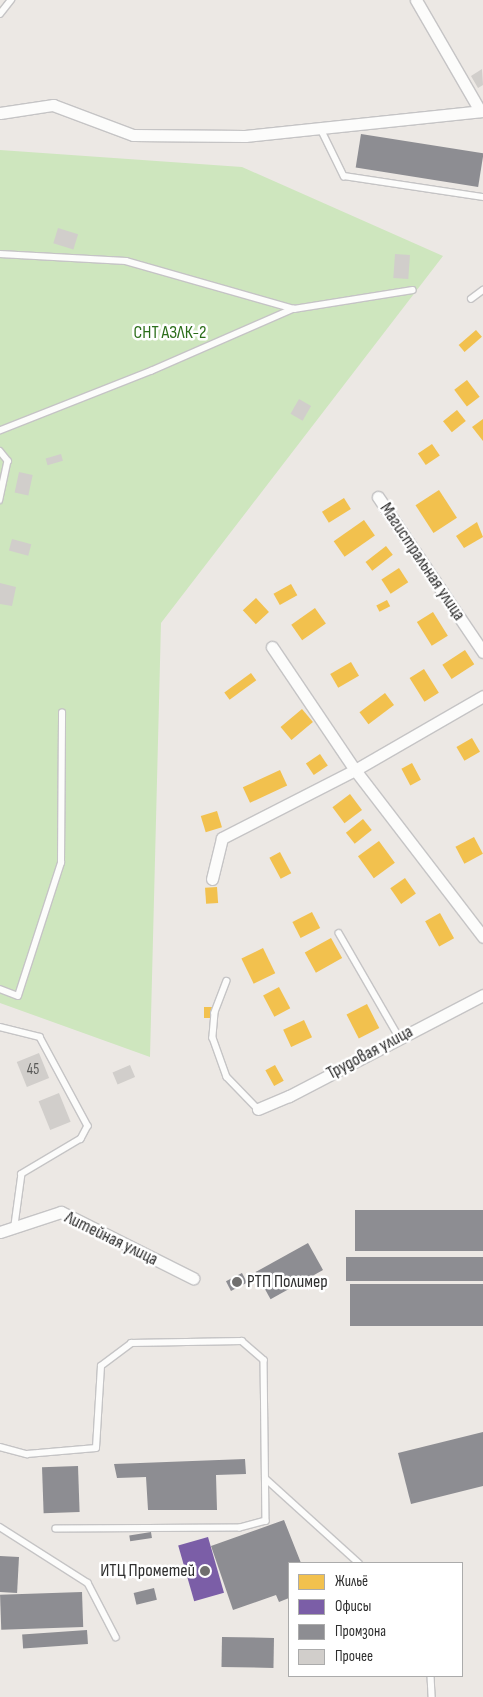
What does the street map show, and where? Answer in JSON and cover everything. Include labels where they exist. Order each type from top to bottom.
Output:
[{"type":"street","points":[[0,113],[53,105],[133,135],[245,136],[482,111],[416,0]]},
{"type":"street","name":"Магистральная улица","points":[[378,497],[483,652]]},
{"type":"street","points":[[272,647],[355,770],[483,937]]},
{"type":"street","points":[[212,879],[222,838],[355,770],[483,696]]},
{"type":"street","name":"Трудовая улица","points":[[258,1109],[289,1096],[399,1037],[483,995]]},
{"type":"street","name":"Литейная улица","points":[[0,1232],[15,1225],[61,1212],[193,1278]]},
{"type":"lane","points":[[0,14],[11,0]]},
{"type":"lane","points":[[320,127],[344,176],[483,197]]},
{"type":"lane","points":[[0,254],[126,261],[294,309]]},
{"type":"lane","points":[[0,431],[152,372],[294,309],[412,290]]},
{"type":"lane","points":[[471,299],[483,290]]},
{"type":"lane","points":[[0,451],[8,461],[0,500]]},
{"type":"lane","points":[[0,989],[18,996],[61,863],[62,713]]},
{"type":"lane","points":[[339,933],[399,1037]]},
{"type":"lane","points":[[227,981],[214,1013],[213,1038],[227,1077],[258,1109]]},
{"type":"lane","points":[[0,1027],[40,1037],[80,1107],[88,1126],[81,1139],[22,1174],[15,1225]]},
{"type":"lane","points":[[0,1447],[26,1454],[96,1448],[101,1366],[130,1343],[242,1341],[264,1360],[266,1521],[240,1528],[56,1529]]},
{"type":"lane","points":[[266,1479],[358,1562]]},
{"type":"lane","points":[[0,1527],[88,1583],[116,1637]]},
{"type":"lane","points":[[431,1677],[432,1697]]},
{"type":"green space","name":"СНТ АЗЛК-2","points":[[0,150],[242,167],[443,256],[161,623],[150,1057],[0,1003]]},
{"type":"building: Жильё","points":[[476,330],[482,337],[465,352],[459,345]]},
{"type":"building: Жильё","points":[[467,380],[480,397],[467,406],[454,390]]},
{"type":"building: Жильё","points":[[457,410],[466,421],[452,432],[443,421]]},
{"type":"building: Жильё","points":[[483,419],[483,441],[472,427]]},
{"type":"building: Жильё","points":[[432,444],[440,456],[426,465],[418,454]]},
{"type":"building: Жильё","points":[[439,490],[457,518],[433,533],[416,505]]},
{"type":"building: Жильё","points":[[344,498],[351,509],[329,523],[322,512]]},
{"type":"building: Жильё","points":[[364,520],[375,536],[345,557],[334,541]]},
{"type":"building: Жильё","points":[[477,522],[483,537],[464,548],[456,536]]},
{"type":"building: Жильё","points":[[386,546],[393,555],[372,571],[366,562]]},
{"type":"building: Жильё","points":[[399,568],[408,582],[391,594],[381,579]]},
{"type":"building: Жильё","points":[[291,584],[297,595],[280,605],[274,594]]},
{"type":"building: Жильё","points":[[256,598],[269,612],[256,624],[243,610]]},
{"type":"building: Жильё","points":[[387,600],[390,606],[379,612],[376,605]]},
{"type":"building: Жильё","points":[[315,608],[326,624],[302,640],[291,625]]},
{"type":"building: Жильё","points":[[433,612],[448,636],[432,646],[417,622]]},
{"type":"building: Жильё","points":[[465,650],[474,664],[452,679],[442,665]]},
{"type":"building: Жильё","points":[[351,662],[359,676],[338,688],[330,674]]},
{"type":"building: Жильё","points":[[424,669],[439,693],[424,702],[410,678]]},
{"type":"building: Жильё","points":[[251,673],[256,680],[230,700],[224,692]]},
{"type":"building: Жильё","points":[[385,693],[394,705],[368,724],[359,712]]},
{"type":"building: Жильё","points":[[302,709],[313,722],[291,740],[281,727]]},
{"type":"building: Жильё","points":[[472,738],[480,752],[464,761],[456,747]]},
{"type":"building: Жильё","points":[[320,754],[328,766],[314,775],[306,764]]},
{"type":"building: Жильё","points":[[412,763],[421,780],[410,785],[401,769]]},
{"type":"building: Жильё","points":[[280,770],[287,785],[250,803],[243,787]]},
{"type":"building: Жильё","points":[[350,794],[362,810],[344,823],[332,807]]},
{"type":"building: Жильё","points":[[217,811],[222,827],[206,832],[201,816]]},
{"type":"building: Жильё","points":[[363,819],[372,830],[355,844],[346,833]]},
{"type":"building: Жильё","points":[[474,837],[483,854],[464,864],[455,847]]},
{"type":"building: Жильё","points":[[379,841],[395,863],[374,878],[358,856]]},
{"type":"building: Жильё","points":[[280,852],[291,873],[281,879],[269,858]]},
{"type":"building: Жильё","points":[[405,878],[416,894],[401,904],[390,888]]},
{"type":"building: Жильё","points":[[217,887],[218,903],[206,904],[205,888]]},
{"type":"building: Жильё","points":[[312,912],[320,928],[301,938],[292,922]]},
{"type":"building: Жильё","points":[[440,913],[454,938],[439,947],[425,921]]},
{"type":"building: Жильё","points":[[331,938],[342,958],[316,973],[305,953]]},
{"type":"building: Жильё","points":[[263,948],[275,973],[254,984],[241,959]]},
{"type":"building: Жильё","points":[[279,987],[290,1008],[274,1017],[263,995]]},
{"type":"building: Жильё","points":[[367,1004],[379,1028],[359,1038],[347,1014]]},
{"type":"building: Жильё","points":[[204,1007],[212,1007],[212,1018],[204,1018]]},
{"type":"building: Жильё","points":[[304,1020],[312,1037],[291,1047],[283,1030]]},
{"type":"building: Жильё","points":[[275,1065],[284,1081],[274,1086],[265,1070]]},
{"type":"building: Офисы","points":[[208,1537],[224,1593],[194,1601],[178,1546]]},
{"type":"building: Промзона","points":[[361,134],[483,153],[478,187],[356,168]]},
{"type":"building: Промзона","points":[[355,1210],[483,1210],[483,1251],[355,1251]]},
{"type":"building: Промзона","points":[[308,1243],[323,1270],[271,1299],[256,1272]]},
{"type":"building: Промзона","points":[[346,1257],[483,1257],[483,1281],[346,1281]]},
{"type":"building: Промзона","name":"РТП Полимер","points":[[242,1273],[247,1283],[231,1291],[226,1281]]},
{"type":"building: Промзона","points":[[350,1284],[483,1284],[483,1326],[350,1326]]},
{"type":"building: Промзона","points":[[483,1432],[483,1486],[411,1504],[398,1453]]},
{"type":"building: Промзона","points":[[245,1459],[246,1474],[216,1475],[217,1510],[148,1510],[146,1477],[117,1478],[114,1464]]},
{"type":"building: Промзона","points":[[78,1466],[80,1512],[44,1513],[42,1467]]},
{"type":"building: Промзона","points":[[284,1520],[301,1562],[288,1562],[288,1598],[279,1602],[276,1595],[233,1610],[211,1546]]},
{"type":"building: Промзона","points":[[151,1532],[152,1538],[130,1541],[129,1535]]},
{"type":"building: Промзона","points":[[0,1556],[19,1557],[17,1593],[0,1592]]},
{"type":"building: Промзона","points":[[154,1588],[157,1600],[137,1605],[134,1593]]},
{"type":"building: Промзона","points":[[82,1592],[83,1627],[1,1630],[0,1595]]},
{"type":"building: Промзона","points":[[87,1630],[88,1644],[23,1649],[22,1635]]},
{"type":"building: Промзона","points":[[222,1637],[274,1638],[273,1668],[221,1667]]},
{"type":"building: Прочее","points":[[482,69],[483,85],[478,88],[471,76]]},
{"type":"building: Прочее","points":[[58,228],[78,234],[73,249],[53,243]]},
{"type":"building: Прочее","points":[[395,254],[410,255],[408,279],[393,278]]},
{"type":"building: Прочее","points":[[299,399],[311,406],[303,421],[290,414]]},
{"type":"building: Прочее","points":[[61,454],[63,461],[48,465],[46,458]]},
{"type":"building: Прочее","points":[[19,472],[33,475],[28,495],[15,493]]},
{"type":"building: Прочее","points":[[12,539],[31,544],[28,556],[9,551]]},
{"type":"building: Прочее","points":[[0,583],[16,587],[12,606],[0,604]]},
{"type":"building: Прочее","points":[[39,1053],[49,1078],[27,1087],[17,1062]]},
{"type":"building: Прочее","points":[[130,1065],[135,1077],[118,1084],[113,1072]]},
{"type":"building: Прочее","points":[[59,1093],[71,1122],[50,1130],[39,1101]]},
{"type":"place","name":"РТП Полимер","points":[[237,1282]]},
{"type":"place","name":"ИТЦ Прометей","points":[[205,1571]]}]
